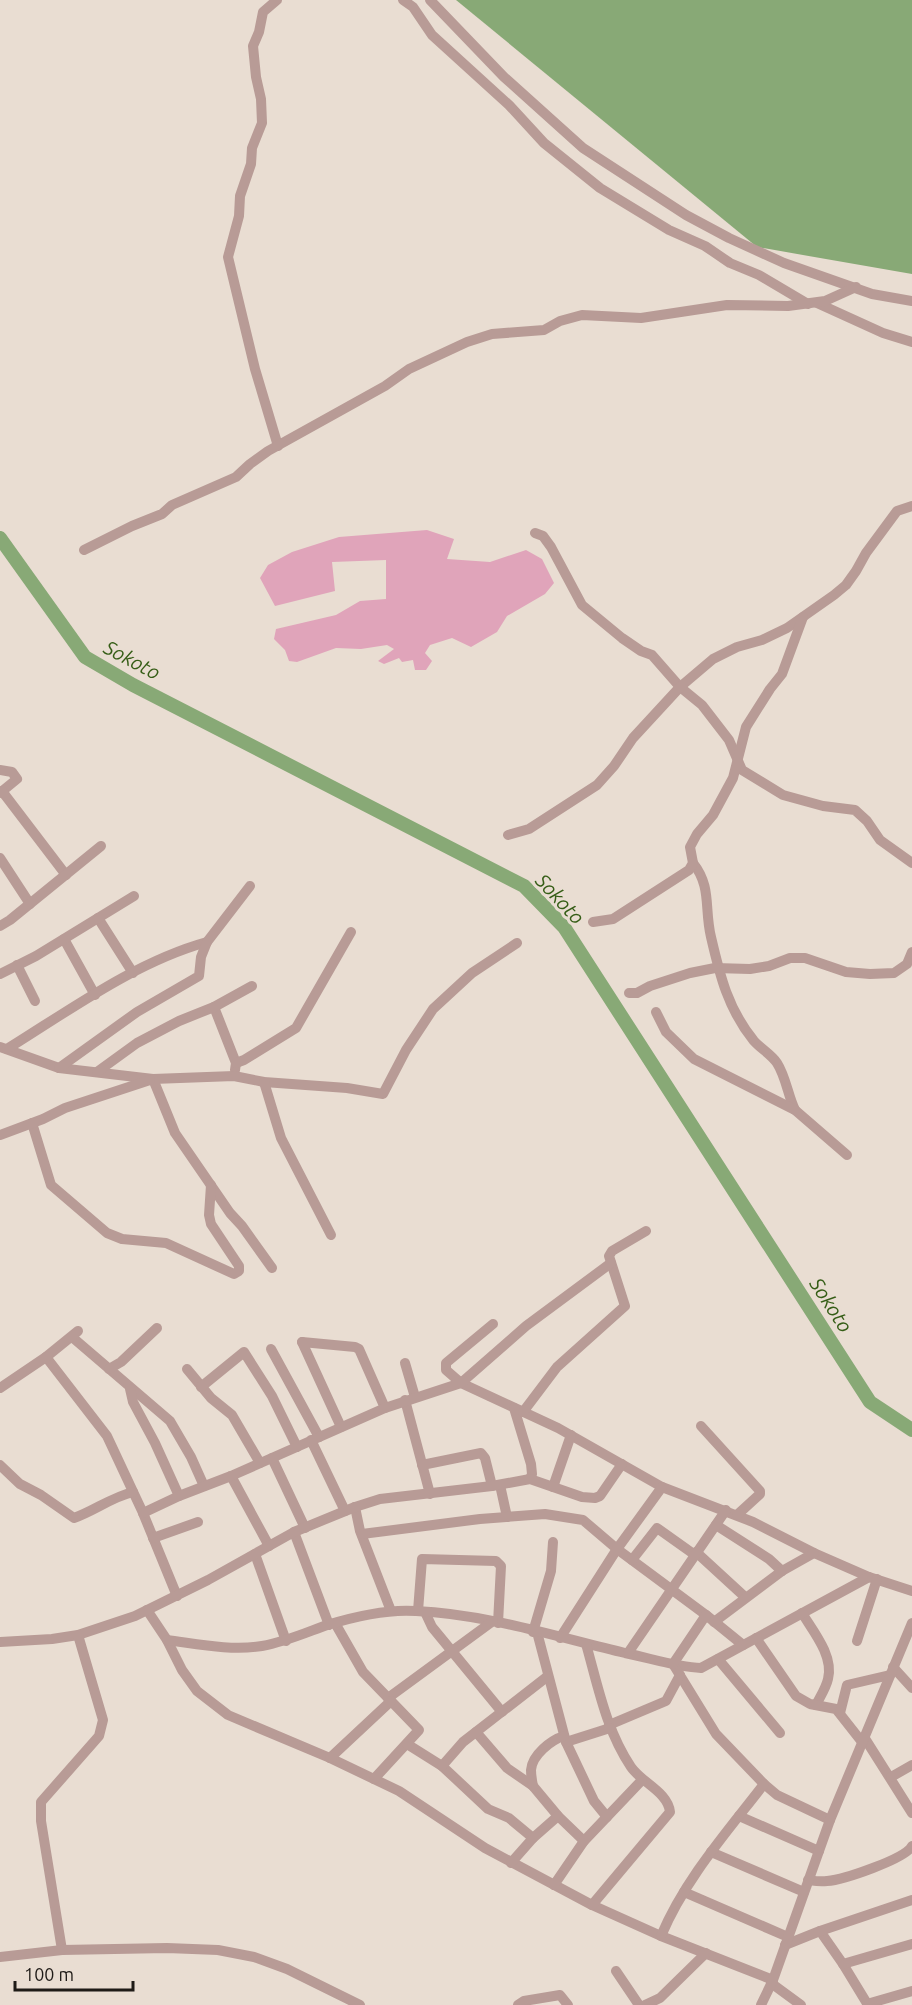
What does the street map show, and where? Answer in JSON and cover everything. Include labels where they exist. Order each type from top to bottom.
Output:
[{"type":"street","points":[[277,0],[263,12],[254,46],[262,123],[252,148],[251,164],[240,196],[239,216],[229,246],[228,257],[255,369],[278,446]]},
{"type":"street","points":[[403,0],[413,8],[432,35],[509,105],[563,159],[600,188],[669,230],[705,246],[730,263],[759,275],[812,303],[883,333],[912,342]]},
{"type":"street","points":[[430,0],[511,84],[583,148],[686,215],[784,263],[872,294],[912,301]]},
{"type":"street","points":[[84,550],[162,514],[172,505],[236,477],[250,464],[278,446],[385,386],[409,369],[467,342],[492,334],[544,330],[560,321],[582,315],[641,318],[727,305],[788,306],[825,301],[856,287]]},
{"type":"street","points":[[508,835],[529,830],[597,785],[614,766],[633,738],[680,687],[713,659],[787,628],[846,585],[897,511],[912,506]]},
{"type":"street","points":[[535,533],[543,536],[551,547],[582,605],[622,638],[641,651],[652,655],[680,687],[702,705],[708,715],[720,726],[735,751],[742,770],[783,795],[823,806],[855,810],[867,820],[880,840],[912,863]]},
{"type":"street","points":[[795,1110],[778,1065],[769,1053],[756,1043],[736,1016],[723,989],[707,915],[705,884],[693,863],[690,846],[713,815],[733,778],[746,727],[770,688],[782,674],[803,616]]},
{"type":"street","points":[[0,770],[12,772],[17,779],[1,792],[66,874]]},
{"type":"street","points":[[0,926],[101,846]]},
{"type":"street","points":[[0,858],[30,904]]},
{"type":"street","points":[[593,922],[613,919],[689,870],[693,863]]},
{"type":"street","points":[[59,1068],[137,1012],[199,976],[201,957],[207,942],[250,885]]},
{"type":"street","points":[[0,974],[64,939],[134,896]]},
{"type":"street","points":[[98,918],[134,973]]},
{"type":"street","points":[[236,1063],[296,1028],[351,932]]},
{"type":"street","points":[[64,939],[95,995]]},
{"type":"street","points":[[3,1048],[171,953],[207,942]]},
{"type":"street","points":[[3,1048],[59,1068],[153,1079],[234,1076],[264,1082],[348,1088],[382,1095],[406,1050],[433,1009],[472,973],[517,943]]},
{"type":"street","points":[[629,993],[637,993],[650,986],[690,973],[719,968],[750,969],[769,966],[790,958],[805,958],[846,972],[894,973],[907,964],[912,952]]},
{"type":"street","points":[[17,965],[35,1001]]},
{"type":"street","points":[[97,1072],[137,1042],[252,986]]},
{"type":"street","points":[[214,1006],[236,1063],[234,1076]]},
{"type":"street","points":[[656,1012],[666,1032],[694,1059],[795,1110],[847,1155]]},
{"type":"street","points":[[0,1135],[65,1108],[153,1079]]},
{"type":"street","points":[[153,1079],[175,1132],[230,1213],[272,1268]]},
{"type":"street","points":[[264,1082],[281,1138],[331,1235]]},
{"type":"street","points":[[32,1123],[51,1185],[106,1233],[122,1239],[166,1243],[234,1274],[239,1271],[239,1266],[210,1219],[212,1185]]},
{"type":"street","points":[[519,1410],[557,1367],[625,1306],[609,1256],[612,1251],[646,1231]]},
{"type":"street","points":[[142,1513],[385,1408],[461,1383],[526,1326],[611,1263]]},
{"type":"street","points":[[493,1324],[446,1363],[446,1370],[461,1383],[571,1435],[662,1487],[726,1510],[814,1553],[873,1578],[912,1590]]},
{"type":"street","points":[[110,1369],[121,1362],[157,1328]]},
{"type":"street","points":[[0,1388],[75,1334],[130,1389],[145,1399],[170,1422],[191,1457],[204,1486]]},
{"type":"street","points":[[341,1427],[302,1342],[359,1349],[385,1408]]},
{"type":"street","points":[[271,1349],[362,1534],[391,1611]]},
{"type":"street","points":[[201,1388],[244,1352],[272,1396],[297,1447]]},
{"type":"street","points":[[46,1357],[107,1436],[177,1596]]},
{"type":"street","points":[[405,1363],[422,1465],[430,1494]]},
{"type":"street","points":[[187,1370],[201,1388],[232,1415],[260,1463]]},
{"type":"street","points":[[130,1389],[133,1402],[168,1468],[179,1496]]},
{"type":"street","points":[[519,1410],[531,1464],[530,1479]]},
{"type":"street","points":[[701,1426],[760,1491],[760,1494],[737,1515]]},
{"type":"street","points":[[553,1487],[571,1435]]},
{"type":"street","points":[[422,1465],[481,1454],[485,1458],[507,1517]]},
{"type":"street","points":[[272,1458],[332,1624],[363,1672],[419,1730],[374,1779]]},
{"type":"street","points":[[0,1642],[78,1635],[135,1616],[299,1530],[380,1499],[530,1479],[582,1497],[598,1498],[622,1464]]},
{"type":"street","points":[[0,1465],[20,1484],[41,1495],[74,1518],[91,1512],[105,1502],[133,1492]]},
{"type":"street","points":[[231,1476],[268,1546]]},
{"type":"street","points":[[560,1638],[617,1549],[662,1487]]},
{"type":"street","points":[[627,1653],[726,1510]]},
{"type":"street","points":[[362,1534],[545,1514],[583,1520],[617,1549],[743,1645]]},
{"type":"street","points":[[153,1538],[198,1522]]},
{"type":"street","points":[[716,1525],[770,1559],[782,1571]]},
{"type":"street","points":[[632,1560],[657,1528],[695,1553],[745,1597]]},
{"type":"street","points":[[553,1542],[551,1571],[535,1632],[565,1739],[594,1801],[607,1817]]},
{"type":"street","points":[[673,1664],[710,1618],[814,1553]]},
{"type":"street","points":[[255,1554],[286,1641]]},
{"type":"street","points":[[495,1622],[501,1566],[496,1562],[422,1559],[421,1611],[502,1712]]},
{"type":"street","points":[[167,1640],[228,1647],[260,1646],[286,1641],[332,1624],[391,1611],[421,1611],[484,1618],[586,1644],[673,1664],[701,1668],[802,1613],[873,1578]]},
{"type":"street","points":[[857,1641],[873,1578]]},
{"type":"street","points":[[147,1610],[167,1640],[182,1670],[198,1691],[228,1715],[330,1758],[399,1791],[511,1863],[592,1905],[772,1982],[801,2005]]},
{"type":"street","points":[[802,1613],[825,1651],[828,1663],[828,1681],[816,1705]]},
{"type":"street","points":[[330,1758],[390,1699],[452,1650],[495,1622]]},
{"type":"street","points":[[761,2005],[772,1982],[830,1820],[912,1624]]},
{"type":"street","points":[[62,1950],[41,1821],[41,1802],[99,1737],[103,1720],[78,1635]]},
{"type":"street","points":[[756,1638],[796,1696],[810,1704],[836,1709],[840,1713],[891,1777],[912,1813]]},
{"type":"street","points":[[586,1644],[609,1726],[633,1770],[665,1798],[670,1812],[592,1905]]},
{"type":"street","points":[[718,1659],[780,1733]]},
{"type":"street","points":[[673,1664],[716,1734],[764,1785],[777,1795],[830,1820]]},
{"type":"street","points":[[840,1713],[847,1685],[892,1671]]},
{"type":"street","points":[[892,1671],[912,1688]]},
{"type":"street","points":[[533,1786],[532,1767],[548,1743],[609,1726],[666,1701],[680,1675]]},
{"type":"street","points":[[442,1766],[463,1742],[548,1676]]},
{"type":"street","points":[[476,1732],[507,1768],[533,1786],[558,1816],[584,1841]]},
{"type":"street","points":[[407,1744],[442,1766],[488,1809],[508,1818],[533,1838]]},
{"type":"street","points":[[891,1777],[912,1765]]},
{"type":"street","points":[[554,1885],[584,1841],[642,1780]]},
{"type":"street","points":[[661,1935],[670,1914],[711,1852],[764,1785]]},
{"type":"street","points":[[511,1863],[533,1838],[558,1816]]},
{"type":"street","points":[[739,1816],[819,1851]]},
{"type":"street","points":[[808,1880],[830,1881],[885,1863],[907,1853],[912,1846]]},
{"type":"street","points":[[711,1852],[804,1892]]},
{"type":"street","points":[[684,1892],[787,1941],[912,1900]]},
{"type":"street","points":[[820,1931],[867,2004],[912,1991]]},
{"type":"street","points":[[843,1964],[912,1944]]},
{"type":"street","points":[[0,1957],[62,1950],[167,1948],[218,1950],[254,1957],[287,1969],[360,2005]]},
{"type":"street","points":[[645,2005],[660,1998],[706,1953]]},
{"type":"street","points":[[616,1971],[639,2005]]},
{"type":"street","points":[[335,2005],[340,1994]]},
{"type":"street","points":[[518,2005],[524,2001],[560,1995],[568,2005]]},
{"type":"shaded area","points":[[456,0],[912,0],[912,274],[757,247]]},
{"type":"shaded area","points":[[427,530],[454,539],[447,559],[490,562],[526,550],[542,559],[554,583],[545,594],[507,616],[497,632],[471,647],[452,638],[430,645],[425,653],[432,661],[426,670],[415,670],[413,660],[402,662],[399,658],[384,664],[378,661],[394,649],[387,645],[361,649],[336,648],[297,662],[289,661],[285,650],[274,639],[276,629],[336,615],[360,601],[386,599],[386,560],[332,562],[335,591],[275,606],[260,578],[268,565],[292,552],[339,537]]},
{"type":"waterway","name":"Sokoto","points":[[0,538],[85,657],[133,685],[524,886],[564,927],[870,1402],[912,1430]]}]
